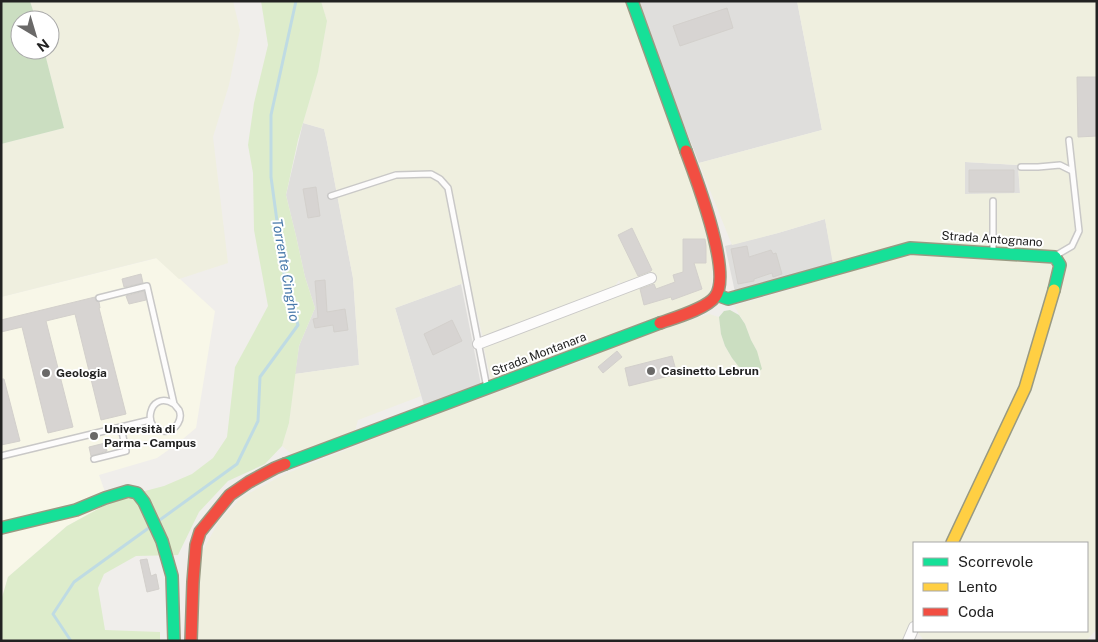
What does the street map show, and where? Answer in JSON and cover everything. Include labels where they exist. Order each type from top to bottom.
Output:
[{"type":"main road","points":[[632,1],[699,186],[710,222],[719,258],[720,278],[717,295]]},
{"type":"main road","name":"Strada Antognano","points":[[717,295],[728,299],[910,248],[1055,257],[1060,265],[1058,276],[1025,388],[952,542]]},
{"type":"main road","name":"Strada Montanara","points":[[191,641],[196,545],[200,532],[230,495],[249,482],[276,468],[690,312],[706,304],[717,295]]},
{"type":"main road","points":[[1,528],[76,510],[128,491],[137,493],[144,502],[162,541],[172,576],[174,641]]},
{"type":"street","points":[[478,344],[651,278]]},
{"type":"street","points":[[908,641],[913,629]]},
{"type":"lane","points":[[1055,257],[1072,246],[1078,231],[1069,140]]},
{"type":"lane","points":[[1021,167],[1060,165],[1072,171]]},
{"type":"lane","points":[[331,196],[396,176],[431,174],[448,188],[487,388]]},
{"type":"lane","points":[[993,252],[994,201]]},
{"type":"lane","points":[[99,298],[147,286],[174,404],[180,413],[178,424],[174,428],[166,431],[154,427],[150,420],[150,411],[156,403],[166,401],[174,404]]},
{"type":"lane","points":[[1,456],[150,420]]},
{"type":"lane","points":[[94,458],[126,451],[121,427]]},
{"type":"shaded area","points":[[635,1],[797,1],[822,130],[699,163]]},
{"type":"shaded area","points":[[303,123],[324,129],[353,278],[359,365],[295,374],[299,346],[315,308],[305,277],[286,195]]},
{"type":"shaded area","points":[[965,162],[1018,165],[1020,194],[965,194]]},
{"type":"shaded area","points":[[825,219],[834,266],[735,292],[725,246]]},
{"type":"shaded area","name":"Università di Parma - Campus","points":[[157,258],[215,311],[196,428],[157,458],[99,475],[109,503],[67,526],[8,577],[1,601],[1,297]]},
{"type":"shaded area","points":[[461,284],[481,385],[424,405],[395,308]]},
{"type":"green space","points":[[1,1],[30,1],[33,10],[10,10],[10,60],[47,60],[64,128],[1,144]]},
{"type":"green space","points":[[30,1],[233,1],[240,30],[229,85],[213,137],[228,263],[179,279],[156,258],[1,297],[1,144],[64,128],[47,60],[60,60],[60,10],[33,10]]},
{"type":"green space","points":[[261,1],[321,1],[327,21],[318,72],[298,140],[286,195],[305,277],[315,308],[299,346],[289,423],[282,446],[265,464],[228,481],[199,512],[178,555],[136,556],[104,574],[98,588],[105,630],[160,632],[160,641],[1,641],[1,601],[8,577],[67,526],[109,503],[164,486],[192,474],[213,458],[227,437],[235,367],[268,306],[254,230],[253,173],[248,145],[254,103],[268,45]]},
{"type":"green space","points":[[321,1],[625,1],[695,193],[713,259],[709,297],[671,327],[709,314],[719,317],[721,334],[732,358],[739,367],[748,373],[756,374],[757,351],[745,324],[734,306],[835,276],[825,219],[732,245],[699,163],[822,130],[797,1],[1097,1],[1097,629],[1086,641],[924,641],[918,632],[1088,632],[1088,542],[913,542],[914,632],[912,641],[197,641],[201,554],[219,521],[242,497],[285,474],[412,424],[588,359],[587,352],[491,381],[483,344],[624,291],[619,280],[613,289],[483,338],[469,282],[395,308],[421,396],[358,420],[355,431],[293,455],[282,446],[289,423],[295,374],[359,365],[353,278],[324,129],[303,123],[318,72],[327,21]],"holes":[[[965,162],[1018,165],[1020,193],[965,194]]]},
{"type":"green space","points":[[730,310],[739,315],[745,324],[757,351],[762,369],[756,374],[748,373],[739,367],[725,346],[719,317],[724,311]]},
{"type":"building","points":[[727,8],[733,28],[680,46],[673,26]]},
{"type":"building","points":[[1077,77],[1097,77],[1097,136],[1078,137]]},
{"type":"building","points":[[969,170],[1014,170],[1014,192],[969,192]]},
{"type":"building","points":[[316,187],[320,216],[308,218],[303,189]]},
{"type":"building","points":[[632,228],[652,270],[638,276],[618,235]]},
{"type":"building","points":[[683,239],[705,239],[706,263],[694,263],[702,289],[672,300],[671,297],[644,305],[640,289],[654,284],[656,289],[675,282],[673,275],[683,272]]},
{"type":"building","points":[[747,246],[749,257],[771,250],[773,254],[776,253],[782,274],[773,277],[772,273],[754,279],[754,281],[738,284],[731,249]]},
{"type":"building","points":[[141,274],[143,283],[124,287],[122,279]]},
{"type":"building","points":[[325,280],[327,312],[345,309],[348,330],[334,332],[333,325],[315,328],[313,319],[318,318],[315,281]]},
{"type":"building","points":[[144,291],[146,300],[129,304],[126,296]]},
{"type":"building","name":"Geologia","points":[[95,297],[96,301],[99,302],[126,414],[101,420],[75,314],[46,321],[73,427],[48,433],[22,327],[1,332],[1,320]]},
{"type":"building","points":[[452,320],[462,341],[433,355],[424,334]]},
{"type":"building","points":[[617,351],[622,357],[603,373],[598,367]]},
{"type":"building","name":"Casinetto Lebrun","points":[[672,356],[677,374],[629,386],[625,368]]},
{"type":"building","points":[[1,379],[4,379],[20,441],[1,445]]},
{"type":"building","points":[[105,443],[107,451],[91,456],[89,447]]},
{"type":"building","points":[[147,559],[151,576],[156,574],[159,589],[147,592],[140,560]]},
{"type":"waterway","name":"Torrente Cinghio","points":[[157,522],[237,464],[258,421],[260,377],[298,325],[285,280],[271,177],[271,115],[296,1]]},
{"type":"waterway","name":"Torrente Cinghio","points":[[71,641],[53,614],[74,582],[150,527]]},
{"type":"traffic: fast","points":[[632,1],[686,151]]},
{"type":"traffic: fast","points":[[717,295],[728,299],[910,248],[1055,257],[1060,265],[1054,290]]},
{"type":"traffic: fast","points":[[285,464],[660,323]]},
{"type":"traffic: fast","points":[[1,528],[76,510],[128,491],[137,493],[144,502],[162,541],[172,576],[174,641]]},
{"type":"traffic: slow","points":[[952,542],[1025,388],[1054,290]]},
{"type":"traffic: jam","points":[[660,323],[705,305],[715,297],[719,285],[719,268],[711,226],[686,151]]},
{"type":"traffic: jam","points":[[191,641],[196,545],[200,532],[230,495],[249,482],[285,464]]},
{"type":"place","name":"Casinetto Lebrun","points":[[651,371]]},
{"type":"place","name":"Geologia","points":[[46,373]]},
{"type":"place","name":"Università di Parma - Campus","points":[[94,436]]}]
